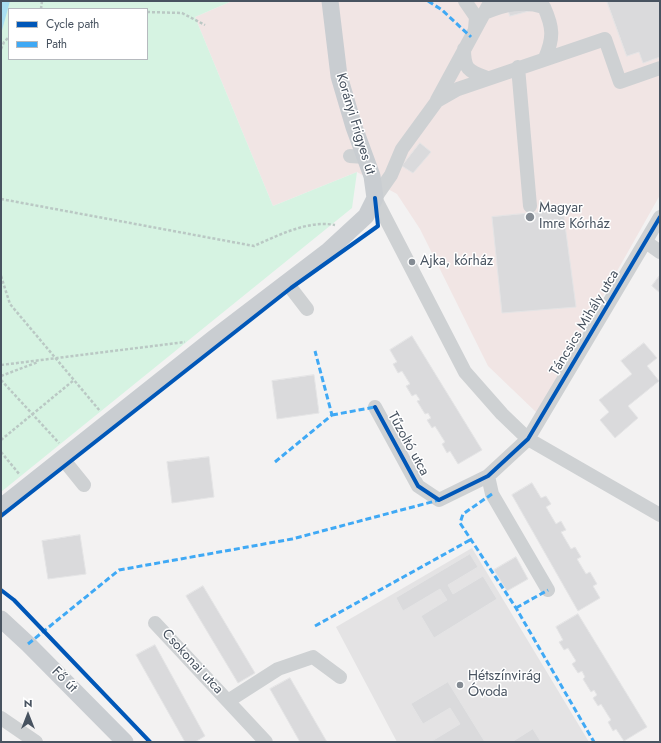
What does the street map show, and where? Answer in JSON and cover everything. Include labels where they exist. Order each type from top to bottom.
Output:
[{"type":"main road","name":"Korányi Frigyes út","points":[[330,1],[339,76],[354,127],[357,156],[372,176],[375,198]]},
{"type":"main road","points":[[1,507],[328,251],[366,216],[375,198]]},
{"type":"main road","name":"Fő út","points":[[1,620],[28,644],[125,742]]},
{"type":"street","points":[[465,1],[476,17],[475,29]]},
{"type":"street","points":[[545,58],[551,45],[552,24],[544,7],[532,2],[486,7],[437,101],[402,149],[391,175],[375,198],[465,372],[502,414],[528,439],[660,515]]},
{"type":"street","points":[[437,101],[458,89],[487,78],[605,39],[620,82],[660,68]]},
{"type":"street","points":[[464,49],[464,62],[470,72],[487,78]]},
{"type":"street","points":[[518,67],[530,206]]},
{"type":"street","name":"Táncsics Mihály utca","points":[[488,476],[528,439],[660,218]]},
{"type":"street","points":[[646,242],[660,252]]},
{"type":"street","points":[[287,283],[306,309]]},
{"type":"street","name":"Tűzoltó utca","points":[[375,407],[418,486],[439,500],[488,476]]},
{"type":"street","points":[[65,456],[84,485]]},
{"type":"street","points":[[488,476],[492,494],[548,590]]},
{"type":"street","name":"Csokonai utca","points":[[155,623],[266,742]]},
{"type":"street","name":"Csokonai utca","points":[[228,701],[278,669],[313,657],[340,677]]},
{"type":"street","points":[[1,718],[36,742]]},
{"type":"path","points":[[148,12],[182,13],[205,25]]},
{"type":"path","points":[[1,49],[4,42],[8,38]]},
{"type":"path","points":[[1,198],[254,246],[283,233],[322,223],[351,229]]},
{"type":"path","points":[[1,276],[10,304],[57,358],[109,422]]},
{"type":"path","points":[[1,365],[190,341]]},
{"type":"path","points":[[1,376],[42,360]]},
{"type":"path","points":[[1,380],[33,414],[65,456]]},
{"type":"path","points":[[1,440],[74,380]]},
{"type":"path","points":[[1,452],[28,485]]},
{"type":"shaded area","name":"Magyar Imre Kórház","points":[[232,1],[660,1],[660,195],[537,413],[488,366],[420,229],[397,194],[357,172],[273,206],[195,17]]},
{"type":"shaded area","name":"Hétszínvirág Óvoda","points":[[472,548],[589,742],[397,742],[336,627]]},
{"type":"green space","points":[[1,1],[232,1],[195,17],[273,206],[357,172],[352,208],[1,492]]},
{"type":"water","points":[[1,1],[10,1],[8,8],[1,34]]},
{"type":"building","points":[[505,1],[533,10],[510,16]]},
{"type":"building","points":[[607,1],[660,1],[660,57],[643,63],[639,52],[627,56]]},
{"type":"building","points":[[420,143],[431,152],[413,173],[402,166]]},
{"type":"building","points":[[563,210],[576,307],[502,313],[492,217]]},
{"type":"building","points":[[660,275],[660,293],[652,286]]},
{"type":"building","points":[[412,336],[482,450],[458,464],[450,451],[447,453],[442,444],[445,442],[435,426],[432,428],[427,420],[431,418],[428,413],[425,414],[417,401],[420,400],[416,394],[412,396],[406,386],[410,384],[402,371],[398,373],[393,364],[397,362],[390,350]]},
{"type":"building","points":[[644,343],[657,358],[647,366],[659,381],[628,406],[638,418],[615,438],[600,420],[609,412],[599,400],[632,374],[621,361]]},
{"type":"building","points":[[314,375],[319,413],[277,419],[272,381]]},
{"type":"building","points":[[209,457],[214,497],[172,503],[167,462]]},
{"type":"building","points":[[532,483],[541,498],[546,496],[551,504],[546,507],[556,524],[561,521],[566,530],[561,532],[571,549],[575,547],[581,557],[577,559],[586,574],[590,572],[597,584],[593,586],[600,598],[578,611],[512,495]]},
{"type":"building","points":[[80,535],[86,574],[48,579],[42,541]]},
{"type":"building","points":[[470,554],[478,567],[448,585],[453,594],[483,576],[497,599],[434,638],[421,616],[447,600],[440,589],[403,611],[396,598]]},
{"type":"building","points":[[516,557],[528,579],[507,591],[494,570]]},
{"type":"building","points":[[203,586],[255,673],[238,683],[186,596]]},
{"type":"building","points":[[578,614],[647,727],[624,741],[616,729],[613,731],[608,722],[611,720],[601,704],[598,706],[593,698],[597,695],[594,690],[591,692],[583,679],[585,677],[582,671],[578,673],[572,664],[576,661],[568,648],[564,650],[559,642],[563,640],[556,627]]},
{"type":"building","points":[[155,645],[205,736],[195,742],[185,742],[136,655]]},
{"type":"building","points":[[290,678],[327,742],[300,742],[270,689]]},
{"type":"building","points":[[448,682],[485,742],[432,741],[460,724],[450,708],[423,724],[411,704]]},
{"type":"building","points":[[533,729],[541,742],[512,742]]},
{"type":"marked path","points":[[428,1],[442,10],[471,37]]},
{"type":"marked path","points":[[275,462],[332,415],[315,351]]},
{"type":"marked path","points":[[332,415],[375,407]]},
{"type":"marked path","points":[[492,494],[463,514],[460,523],[516,608],[594,742]]},
{"type":"marked path","points":[[28,644],[119,570],[292,539],[439,500]]},
{"type":"marked path","points":[[315,626],[470,540]]},
{"type":"marked path","points":[[516,608],[548,590]]},
{"type":"cycle path","points":[[1,516],[291,288],[378,226],[375,198]]},
{"type":"cycle path","points":[[375,407],[418,486],[439,500],[488,476],[528,439],[660,217]]},
{"type":"cycle path","points":[[1,590],[14,600],[150,742]]},
{"type":"place","name":"Magyar Imre Kórház","points":[[530,217]]},
{"type":"place","name":"Ajka, kórház","points":[[412,262]]},
{"type":"place","name":"Hétszínvirág Óvoda","points":[[460,685]]}]
